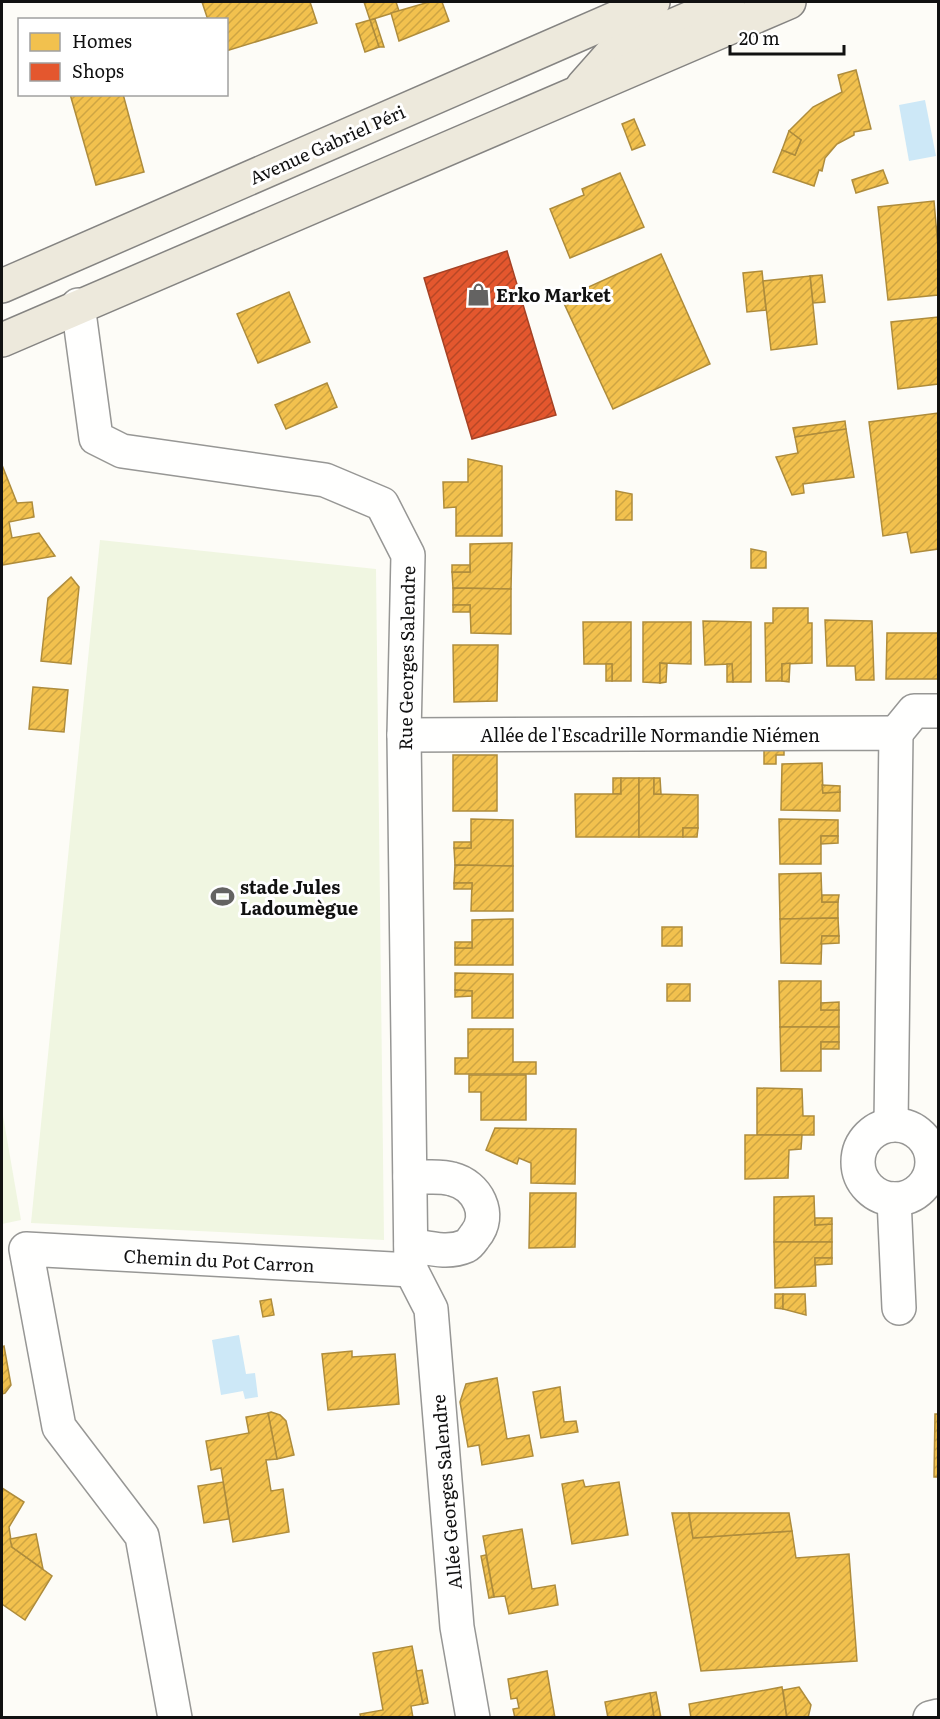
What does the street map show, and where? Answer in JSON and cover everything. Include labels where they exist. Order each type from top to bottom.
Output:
[{"type":"main road","name":"Avenue Gabriel Péri","points":[[2,286],[653,2]]},
{"type":"main road","points":[[576,94],[614,51],[728,2]]},
{"type":"main road","points":[[2,340],[78,305],[789,2]]},
{"type":"street","name":"Rue Georges Salendre","points":[[78,305],[96,438],[123,451],[325,480],[382,504],[408,555],[404,735],[411,1258]]},
{"type":"street","points":[[891,1125],[896,733],[914,711],[939,711]]},
{"type":"street","name":"Allée de l'Escadrille Normandie Niémen","points":[[404,735],[896,733]]},
{"type":"street","points":[[902,1125],[922,1136],[929,1146],[932,1169],[928,1180],[920,1190],[911,1196],[894,1199],[876,1195],[868,1187],[861,1177],[858,1155],[869,1134],[879,1128],[902,1125]]},
{"type":"street","points":[[410,1177],[452,1179],[470,1189],[481,1203],[483,1216],[480,1230],[468,1245],[450,1251],[411,1258]]},
{"type":"street","points":[[894,1199],[900,1308]]},
{"type":"street","name":"Chemin du Pot Carron","points":[[176,1718],[142,1536],[59,1427],[26,1249],[411,1258]]},
{"type":"street","name":"Allée Georges Salendre","points":[[411,1258],[431,1309],[457,1627],[473,1718]]},
{"type":"street","points":[[930,1718],[939,1716]]},
{"type":"green space","name":"stade Jules Ladoumègue","points":[[100,540],[376,569],[384,1240],[31,1223]]},
{"type":"green space","points":[[2,1110],[21,1220],[2,1224]]},
{"type":"water","points":[[925,100],[936,156],[909,161],[899,105]]},
{"type":"water","points":[[239,1335],[246,1374],[255,1373],[258,1397],[245,1399],[243,1391],[221,1395],[212,1340]]},
{"type":"building: Homes","points":[[202,2],[310,2],[317,23],[228,50],[228,18],[207,18]]},
{"type":"building: Homes","points":[[364,2],[396,2],[399,11],[370,20]]},
{"type":"building: Homes","points":[[429,2],[442,2],[449,21],[399,41],[391,13]]},
{"type":"building: Homes","points":[[375,19],[384,47],[379,47],[370,20]]},
{"type":"building: Homes","points":[[370,20],[379,47],[365,52],[356,24]]},
{"type":"building: Homes","points":[[856,70],[871,129],[854,132],[854,135],[837,144],[825,158],[822,171],[819,170],[814,186],[773,172],[782,150],[795,155],[801,140],[789,131],[813,107],[842,92],[838,75]]},
{"type":"building: Homes","points":[[71,96],[124,96],[144,172],[96,185]]},
{"type":"building: Homes","points":[[634,119],[645,145],[632,150],[622,124]]},
{"type":"building: Homes","points":[[789,131],[801,140],[795,155],[782,150]]},
{"type":"building: Homes","points":[[883,170],[888,183],[856,193],[852,180]]},
{"type":"building: Homes","points":[[620,173],[644,227],[570,258],[550,209],[584,195],[582,189]]},
{"type":"building: Homes","points":[[934,201],[938,247],[938,295],[888,300],[878,207]]},
{"type":"building: Homes","points":[[661,254],[710,364],[613,409],[562,299]]},
{"type":"building: Homes","points":[[762,271],[766,310],[747,312],[743,273]]},
{"type":"building: Homes","points":[[822,275],[825,302],[813,303],[810,276]]},
{"type":"building: Homes","points":[[810,276],[817,344],[771,350],[763,281]]},
{"type":"building: Homes","points":[[289,292],[310,342],[258,363],[237,314]]},
{"type":"building: Homes","points":[[938,317],[938,384],[898,389],[891,322]]},
{"type":"building: Homes","points":[[327,383],[337,407],[286,429],[275,405]]},
{"type":"building: Homes","points":[[938,413],[938,549],[911,553],[907,532],[883,536],[869,422]]},
{"type":"building: Homes","points":[[845,421],[846,429],[795,437],[793,428]]},
{"type":"building: Homes","points":[[846,429],[854,477],[803,484],[804,493],[792,495],[776,457],[798,453],[795,437]]},
{"type":"building: Homes","points":[[468,459],[502,466],[502,536],[456,536],[456,507],[444,508],[443,482],[468,482]]},
{"type":"building: Homes","points":[[2,465],[17,503],[32,502],[34,517],[9,522],[12,538],[39,533],[55,556],[2,565]]},
{"type":"building: Homes","points":[[616,491],[632,494],[632,520],[616,520]]},
{"type":"building: Homes","points":[[512,543],[511,589],[453,588],[452,572],[470,572],[470,544]]},
{"type":"building: Homes","points":[[751,549],[766,552],[766,568],[751,568]]},
{"type":"building: Homes","points":[[452,565],[470,565],[470,572],[452,572]]},
{"type":"building: Homes","points":[[71,577],[79,587],[71,664],[41,661],[48,598]]},
{"type":"building: Homes","points":[[453,588],[511,589],[511,634],[471,633],[470,605],[453,605]]},
{"type":"building: Homes","points":[[453,605],[470,605],[470,612],[453,612]]},
{"type":"building: Homes","points":[[773,608],[808,608],[808,623],[812,623],[812,663],[782,664],[782,681],[766,681],[765,623],[773,623]]},
{"type":"building: Homes","points":[[825,620],[872,621],[874,680],[856,680],[855,666],[827,666]]},
{"type":"building: Homes","points":[[703,621],[751,622],[751,682],[733,682],[732,664],[705,665]]},
{"type":"building: Homes","points":[[583,622],[631,622],[631,681],[612,681],[612,664],[584,664]]},
{"type":"building: Homes","points":[[643,622],[691,622],[691,664],[660,663],[660,683],[643,682]]},
{"type":"building: Homes","points":[[887,633],[938,633],[938,679],[886,679]]},
{"type":"building: Homes","points":[[453,645],[498,645],[497,701],[454,702]]},
{"type":"building: Homes","points":[[660,663],[667,664],[666,682],[660,683]]},
{"type":"building: Homes","points":[[790,663],[789,682],[782,681],[782,664]]},
{"type":"building: Homes","points":[[606,664],[612,664],[612,681],[606,681]]},
{"type":"building: Homes","points":[[727,664],[732,664],[733,682],[727,682]]},
{"type":"building: Homes","points":[[33,687],[68,690],[64,732],[29,729]]},
{"type":"building: Homes","points":[[764,748],[784,748],[784,755],[776,755],[776,764],[764,764]]},
{"type":"building: Homes","points":[[453,755],[497,755],[497,811],[453,811]]},
{"type":"building: Homes","points":[[822,763],[823,793],[840,792],[840,811],[781,810],[782,764]]},
{"type":"building: Homes","points":[[613,778],[621,778],[621,794],[613,794]]},
{"type":"building: Homes","points":[[621,778],[639,778],[639,837],[576,837],[575,794],[621,794]]},
{"type":"building: Homes","points":[[639,778],[654,778],[654,794],[698,795],[698,828],[683,828],[683,837],[639,837]]},
{"type":"building: Homes","points":[[654,778],[660,778],[661,794],[654,794]]},
{"type":"building: Homes","points":[[822,785],[840,786],[840,792],[823,793]]},
{"type":"building: Homes","points":[[471,819],[513,820],[513,866],[455,865],[454,848],[471,848]]},
{"type":"building: Homes","points":[[779,819],[838,820],[838,836],[821,836],[821,864],[780,864]]},
{"type":"building: Homes","points":[[683,828],[698,828],[697,837],[683,837]]},
{"type":"building: Homes","points":[[821,836],[838,836],[838,843],[821,844]]},
{"type":"building: Homes","points":[[454,842],[471,842],[471,848],[454,848]]},
{"type":"building: Homes","points":[[455,865],[513,866],[513,911],[471,911],[472,883],[454,883]]},
{"type":"building: Homes","points":[[821,873],[822,902],[838,902],[838,918],[780,919],[779,874]]},
{"type":"building: Homes","points":[[454,883],[472,883],[472,889],[454,889]]},
{"type":"building: Homes","points":[[822,895],[839,895],[838,902],[822,902]]},
{"type":"building: Homes","points":[[838,918],[839,936],[822,936],[821,964],[781,963],[780,919]]},
{"type":"building: Homes","points":[[513,919],[513,965],[455,965],[455,948],[472,948],[472,920]]},
{"type":"building: Homes","points":[[662,927],[682,927],[682,946],[662,946]]},
{"type":"building: Homes","points":[[822,936],[839,936],[839,943],[821,944]]},
{"type":"building: Homes","points":[[455,942],[472,942],[472,948],[455,948]]},
{"type":"building: Homes","points":[[455,973],[513,974],[513,1018],[472,1018],[472,991],[455,990]]},
{"type":"building: Homes","points":[[779,981],[821,981],[821,1010],[839,1010],[839,1027],[780,1027]]},
{"type":"building: Homes","points":[[667,984],[690,984],[690,1001],[667,1001]]},
{"type":"building: Homes","points":[[455,990],[472,991],[472,996],[455,997]]},
{"type":"building: Homes","points":[[839,1002],[839,1010],[821,1010],[821,1003]]},
{"type":"building: Homes","points":[[780,1027],[839,1027],[839,1042],[821,1042],[821,1071],[781,1071]]},
{"type":"building: Homes","points":[[468,1029],[513,1029],[513,1062],[536,1062],[536,1074],[455,1074],[455,1058],[468,1058]]},
{"type":"building: Homes","points":[[821,1042],[839,1042],[839,1049],[821,1049]]},
{"type":"building: Homes","points":[[469,1075],[526,1075],[526,1120],[481,1120],[481,1092],[469,1092]]},
{"type":"building: Homes","points":[[757,1088],[802,1089],[803,1116],[814,1116],[814,1135],[757,1135]]},
{"type":"building: Homes","points":[[495,1128],[576,1129],[575,1184],[531,1183],[531,1163],[519,1158],[517,1164],[486,1150]]},
{"type":"building: Homes","points":[[745,1135],[802,1135],[801,1149],[789,1150],[788,1178],[745,1179]]},
{"type":"building: Homes","points":[[530,1193],[576,1193],[575,1247],[529,1248]]},
{"type":"building: Homes","points":[[814,1196],[815,1225],[832,1224],[832,1242],[774,1242],[774,1197]]},
{"type":"building: Homes","points":[[815,1218],[832,1218],[832,1224],[815,1225]]},
{"type":"building: Homes","points":[[774,1242],[832,1242],[832,1258],[815,1258],[816,1286],[775,1288]]},
{"type":"building: Homes","points":[[815,1258],[832,1258],[832,1264],[815,1265]]},
{"type":"building: Homes","points":[[775,1294],[783,1294],[783,1309],[775,1308]]},
{"type":"building: Homes","points":[[783,1294],[805,1294],[806,1315],[783,1309]]},
{"type":"building: Homes","points":[[271,1299],[274,1315],[263,1317],[260,1301]]},
{"type":"building: Homes","points":[[4,1346],[11,1385],[2,1394],[2,1347]]},
{"type":"building: Homes","points":[[352,1351],[352,1357],[395,1354],[399,1404],[328,1410],[322,1354]]},
{"type":"building: Homes","points":[[497,1378],[507,1439],[529,1435],[533,1456],[482,1465],[479,1445],[468,1447],[460,1402],[466,1384]]},
{"type":"building: Homes","points":[[560,1387],[564,1422],[576,1421],[578,1432],[541,1438],[533,1392]]},
{"type":"building: Homes","points":[[268,1413],[280,1415],[286,1421],[294,1455],[277,1459]]},
{"type":"building: Homes","points":[[268,1413],[277,1459],[266,1460],[271,1491],[283,1489],[289,1532],[233,1542],[221,1468],[211,1470],[206,1441],[249,1433],[246,1417]]},
{"type":"building: Homes","points":[[935,1414],[938,1414],[938,1477],[934,1477]]},
{"type":"building: Homes","points":[[583,1480],[585,1487],[619,1482],[628,1535],[572,1544],[562,1484]]},
{"type":"building: Homes","points":[[223,1482],[229,1519],[204,1523],[198,1486]]},
{"type":"building: Homes","points":[[2,1488],[24,1502],[9,1527],[12,1547],[52,1576],[25,1620],[2,1604]]},
{"type":"building: Homes","points":[[672,1513],[689,1513],[693,1538],[792,1531],[796,1558],[849,1554],[857,1661],[701,1671]]},
{"type":"building: Homes","points":[[689,1513],[789,1513],[792,1531],[693,1538]]},
{"type":"building: Homes","points":[[522,1529],[532,1589],[555,1585],[558,1605],[509,1614],[505,1596],[494,1597],[483,1536]]},
{"type":"building: Homes","points":[[36,1534],[43,1569],[12,1547],[10,1539]]},
{"type":"building: Homes","points":[[486,1555],[494,1597],[489,1598],[481,1556]]},
{"type":"building: Homes","points":[[412,1646],[423,1704],[411,1706],[413,1718],[361,1718],[360,1714],[383,1710],[373,1653]]},
{"type":"building: Homes","points":[[422,1670],[428,1703],[423,1704],[416,1671]]},
{"type":"building: Homes","points":[[547,1671],[555,1718],[515,1718],[513,1709],[519,1708],[517,1698],[511,1699],[508,1679]]},
{"type":"building: Homes","points":[[782,1687],[787,1718],[691,1718],[689,1704]]},
{"type":"building: Homes","points":[[799,1687],[811,1705],[808,1718],[787,1718],[783,1690]]},
{"type":"building: Homes","points":[[656,1692],[661,1718],[654,1718],[650,1693]]},
{"type":"building: Homes","points":[[650,1693],[654,1718],[608,1718],[605,1702]]},
{"type":"building: Shops","points":[[507,251],[556,415],[472,439],[424,278]]},
{"type":"place","name":"Erko Market","points":[[478,294]]},
{"type":"place","name":"stade Jules Ladoumègue","points":[[222,896]]}]
